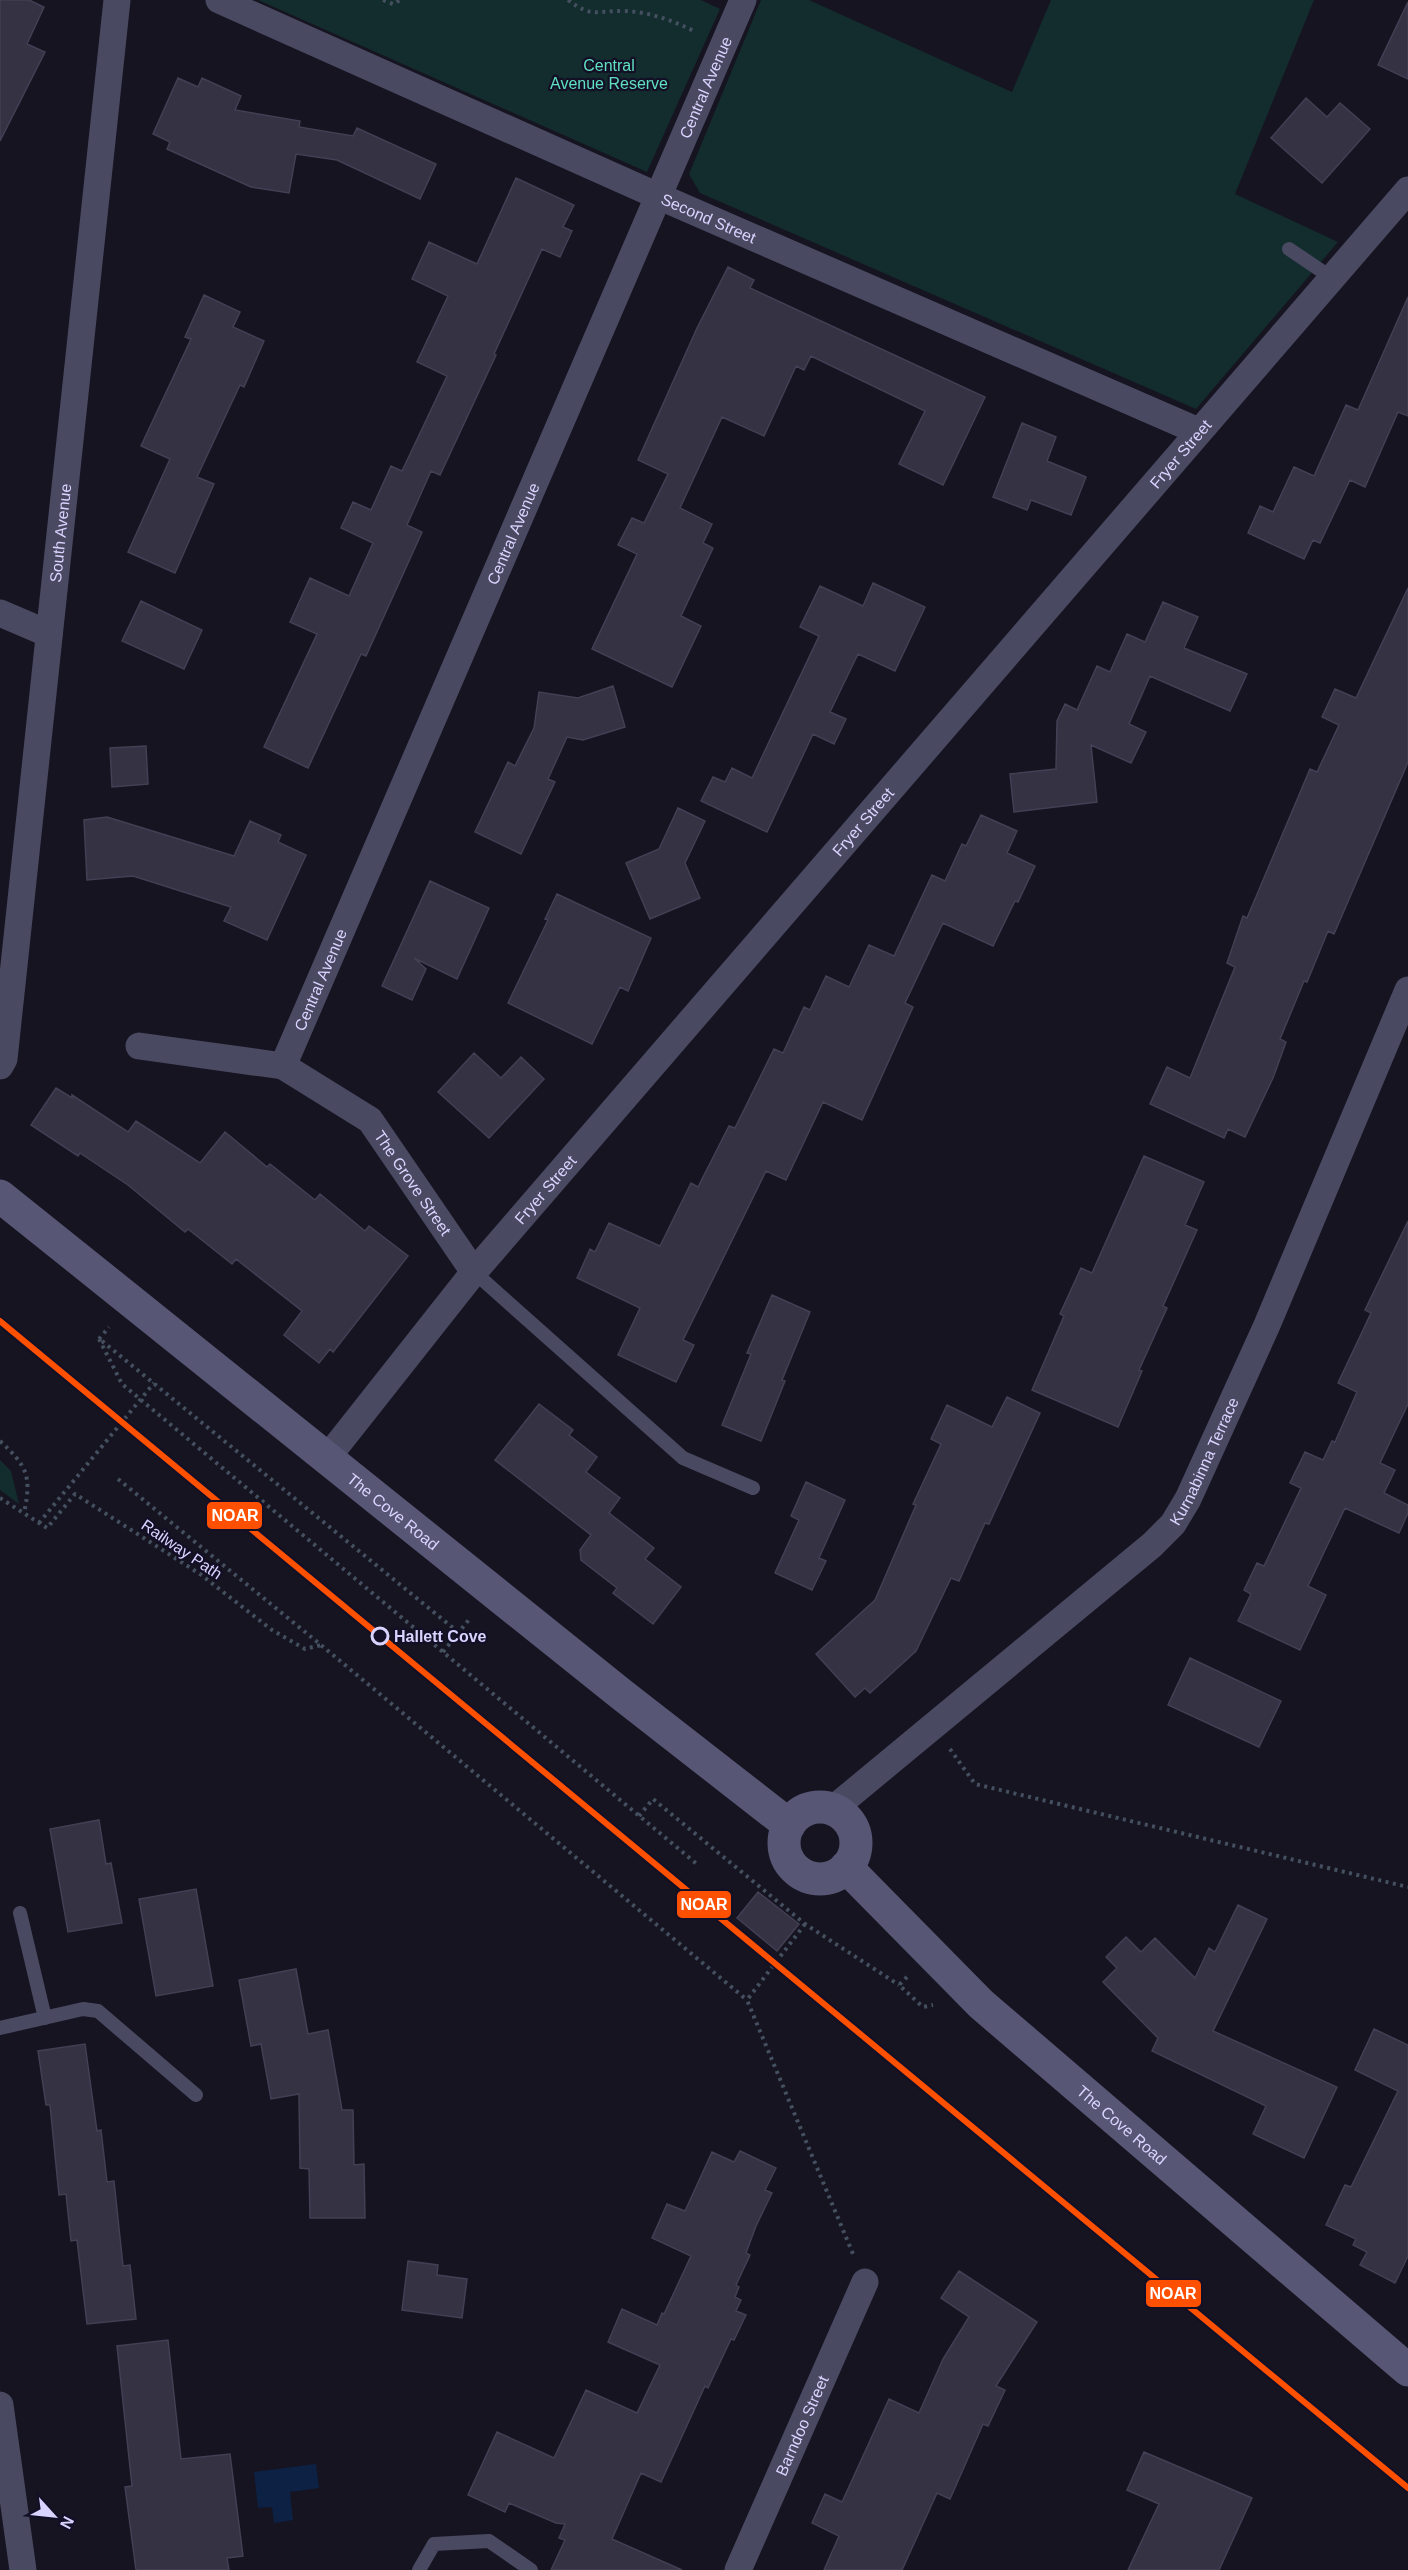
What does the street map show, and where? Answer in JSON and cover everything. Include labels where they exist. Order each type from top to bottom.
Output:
[{"type":"street","name":"South Avenue","points":[[0,1066],[4,1059],[117,0]]},
{"type":"street","name":"Second Street","points":[[219,0],[658,196],[1198,431]]},
{"type":"street","name":"Central Avenue","points":[[283,1066],[741,1]]},
{"type":"street","name":"Fryer Street","points":[[327,1458],[474,1272],[1408,190]]},
{"type":"street","points":[[0,613],[49,634]]},
{"type":"street","name":"Kurnabinna Terrace","points":[[833,1809],[1152,1545],[1173,1524],[1188,1499],[1267,1325],[1408,990]]},
{"type":"street","name":"The Grove Street","points":[[139,1046],[283,1066],[370,1120],[474,1272]]},
{"type":"street","name":"The Cove Road","points":[[0,1196],[621,1694],[789,1825]]},
{"type":"street","points":[[820,1806],[833,1809],[851,1824],[856,1846],[853,1857],[837,1875],[826,1879],[814,1879],[803,1875],[787,1859],[783,1847],[784,1836],[789,1825],[797,1815],[808,1809],[820,1806]]},
{"type":"street","name":"The Cove Road","points":[[846,1867],[981,2004],[1408,2370]]},
{"type":"street","name":"Barndoo Street","points":[[738,2570],[865,2282]]},
{"type":"street","points":[[0,2405],[23,2570]]},
{"type":"lane","points":[[1288,249],[1332,278]]},
{"type":"lane","points":[[474,1272],[683,1458],[753,1488]]},
{"type":"lane","points":[[20,1913],[45,2018]]},
{"type":"lane","points":[[0,2028],[83,2009],[98,2011],[196,2095]]},
{"type":"lane","points":[[419,2570],[434,2544],[489,2541],[531,2570]]},
{"type":"path","points":[[383,0],[393,4],[400,0]]},
{"type":"path","points":[[568,0],[587,13],[625,11],[653,15],[701,34]]},
{"type":"path","points":[[458,1632],[99,1339],[122,1383],[698,1865]]},
{"type":"path","points":[[0,1498],[39,1523],[154,1383]]},
{"type":"path","points":[[0,1441],[20,1460],[26,1474],[28,1492],[24,1513]]},
{"type":"path","points":[[118,1479],[747,2000],[865,2282]]},
{"type":"path","name":"Railway Path","points":[[39,1523],[47,1528],[75,1494],[200,1574],[272,1630],[304,1649],[321,1645]]},
{"type":"path","points":[[443,1652],[473,1614]]},
{"type":"path","points":[[934,1726],[975,1784],[1408,1887]]},
{"type":"path","points":[[639,1816],[653,1799],[805,1923],[898,1985]]},
{"type":"path","points":[[747,2000],[805,1923]]},
{"type":"green space","name":"Central Avenue Reserve","points":[[258,0],[701,0],[720,9],[647,172]]},
{"type":"green space","points":[[761,0],[809,0],[1012,92],[1051,0],[1314,0],[1235,194],[1338,242],[1196,409],[700,193],[689,174]]},
{"type":"green space","points":[[0,1460],[11,1471],[19,1504],[0,1490]]},
{"type":"water","points":[[316,2464],[319,2488],[290,2492],[293,2520],[274,2523],[272,2507],[258,2508],[254,2472]]},
{"type":"building","points":[[0,0],[29,0],[44,7],[27,44],[45,52],[0,141]]},
{"type":"building","points":[[1408,2],[1408,79],[1378,65]]},
{"type":"building","points":[[178,78],[198,87],[202,78],[241,96],[235,110],[300,121],[299,127],[353,136],[357,128],[436,164],[420,199],[337,160],[296,154],[289,193],[251,187],[167,149],[170,142],[153,134]]},
{"type":"building","points":[[1306,98],[1327,117],[1340,103],[1370,129],[1322,183],[1271,138]]},
{"type":"building","points":[[516,178],[574,205],[563,227],[572,231],[560,257],[542,249],[440,475],[431,471],[407,525],[422,532],[366,656],[361,654],[308,768],[264,747],[317,634],[290,622],[310,578],[349,596],[373,543],[341,528],[353,502],[371,510],[391,466],[402,471],[447,376],[417,362],[448,296],[412,279],[429,242],[477,264]]},
{"type":"building","points":[[728,267],[754,280],[750,288],[985,397],[943,485],[899,464],[925,411],[811,356],[804,370],[796,366],[764,436],[722,417],[680,508],[712,524],[703,543],[713,548],[681,616],[701,626],[672,687],[592,649],[637,554],[618,545],[632,518],[644,523],[668,474],[638,460],[697,328]]},
{"type":"building","points":[[204,295],[240,312],[233,327],[264,341],[244,387],[240,385],[197,477],[214,484],[175,573],[128,552],[170,459],[141,446],[191,339],[185,337]]},
{"type":"building","points":[[1408,297],[1408,416],[1398,412],[1365,487],[1350,480],[1320,543],[1313,540],[1304,559],[1248,533],[1260,506],[1273,512],[1294,467],[1314,476],[1346,405],[1358,410]]},
{"type":"building","points":[[1022,423],[1056,437],[1047,461],[1086,477],[1071,515],[1031,500],[1027,510],[993,497]]},
{"type":"building","points":[[873,583],[925,607],[895,671],[858,654],[830,712],[846,719],[834,744],[813,734],[767,832],[701,801],[713,777],[725,782],[732,768],[752,778],[819,636],[800,627],[820,586],[863,606]]},
{"type":"building","points":[[1408,588],[1408,762],[1334,934],[1328,931],[1307,982],[1304,981],[1280,1039],[1286,1042],[1273,1078],[1245,1137],[1228,1129],[1224,1138],[1150,1104],[1167,1067],[1190,1078],[1235,967],[1227,963],[1243,916],[1247,918],[1310,769],[1317,772],[1339,725],[1322,717],[1335,689],[1356,698]]},
{"type":"building","points":[[141,601],[202,630],[184,669],[122,641]]},
{"type":"building","points":[[1163,602],[1198,617],[1184,648],[1247,674],[1230,711],[1150,676],[1129,724],[1146,732],[1131,763],[1091,745],[1097,802],[1014,812],[1010,774],[1056,769],[1057,721],[1065,704],[1077,710],[1097,666],[1110,672],[1127,634],[1145,642]]},
{"type":"building","points":[[613,686],[625,727],[583,740],[567,737],[548,779],[555,782],[521,854],[475,832],[508,762],[515,766],[534,728],[539,692],[578,698]]},
{"type":"building","points":[[146,746],[148,784],[112,787],[110,748]]},
{"type":"building","points":[[678,808],[705,821],[685,863],[700,898],[650,919],[626,863],[659,849]]},
{"type":"building","points":[[981,815],[1017,831],[1007,853],[1035,866],[993,946],[943,923],[905,1003],[913,1007],[862,1120],[823,1102],[786,1180],[766,1171],[683,1340],[694,1345],[676,1382],[618,1355],[640,1308],[577,1278],[590,1249],[595,1252],[609,1223],[660,1246],[691,1183],[698,1187],[729,1126],[735,1128],[774,1049],[783,1053],[804,1007],[810,1010],[826,976],[849,987],[869,945],[894,956],[932,875],[945,881],[962,844],[966,846]]},
{"type":"building","points":[[107,817],[234,856],[250,821],[281,835],[278,842],[306,855],[267,940],[224,921],[231,907],[133,876],[87,880],[84,820]]},
{"type":"building","points":[[430,881],[489,908],[457,979],[414,958],[426,969],[412,1000],[382,986]]},
{"type":"building","points":[[557,894],[651,938],[628,991],[620,987],[592,1044],[508,1003],[548,920],[545,919]]},
{"type":"building","points":[[474,1053],[501,1078],[521,1057],[544,1079],[489,1138],[438,1092]]},
{"type":"building","points":[[56,1088],[72,1098],[72,1095],[128,1132],[136,1121],[200,1163],[225,1132],[267,1167],[270,1164],[315,1200],[320,1194],[365,1231],[369,1226],[408,1256],[333,1352],[330,1349],[319,1363],[284,1335],[302,1311],[236,1259],[232,1264],[188,1229],[185,1232],[128,1185],[80,1153],[78,1156],[31,1125]]},
{"type":"building","points":[[1144,1156],[1204,1182],[1185,1225],[1197,1230],[1163,1306],[1167,1308],[1139,1370],[1142,1371],[1118,1427],[1032,1390],[1064,1316],[1060,1314],[1081,1268],[1092,1273]]},
{"type":"building","points":[[1408,1221],[1408,1404],[1380,1463],[1395,1470],[1384,1493],[1408,1505],[1408,1513],[1399,1533],[1345,1508],[1308,1586],[1326,1595],[1300,1650],[1238,1621],[1251,1594],[1244,1590],[1257,1563],[1264,1566],[1301,1488],[1290,1483],[1305,1452],[1323,1460],[1332,1441],[1335,1442],[1357,1392],[1338,1383],[1371,1313],[1365,1310]]},
{"type":"building","points":[[772,1295],[810,1312],[782,1380],[785,1381],[761,1441],[722,1425],[751,1354],[747,1353]]},
{"type":"building","points":[[1007,1397],[1040,1413],[989,1524],[985,1523],[959,1581],[951,1578],[916,1651],[870,1693],[865,1688],[855,1697],[816,1654],[875,1600],[916,1505],[913,1504],[941,1444],[931,1439],[947,1405],[992,1427]]},
{"type":"building","points":[[539,1404],[573,1430],[569,1435],[597,1457],[586,1472],[620,1498],[609,1513],[654,1548],[645,1559],[681,1587],[653,1624],[613,1593],[617,1588],[581,1560],[580,1550],[591,1535],[495,1460]]},
{"type":"building","points":[[806,1482],[845,1500],[819,1558],[826,1561],[812,1590],[775,1573],[799,1520],[791,1516]]},
{"type":"building","points":[[1190,1658],[1281,1701],[1259,1747],[1168,1705]]},
{"type":"building","points":[[99,1820],[106,1864],[111,1863],[122,1923],[68,1932],[50,1829]]},
{"type":"building","points":[[196,1889],[213,1986],[156,1996],[139,1899]]},
{"type":"building","points":[[758,1892],[799,1924],[777,1951],[737,1918]]},
{"type":"building","points":[[1238,1905],[1267,1919],[1213,2031],[1337,2087],[1304,2158],[1253,2134],[1266,2106],[1152,2051],[1158,2038],[1103,1982],[1117,1968],[1106,1957],[1126,1937],[1141,1952],[1155,1938],[1195,1978],[1209,1948],[1215,1952]]},
{"type":"building","points":[[296,1969],[308,2034],[328,2030],[342,2110],[353,2110],[354,2165],[364,2164],[365,2218],[310,2218],[309,2169],[300,2168],[299,2094],[271,2099],[261,2044],[251,2046],[239,1980]]},
{"type":"building","points":[[1374,2029],[1408,2045],[1408,2256],[1395,2283],[1360,2265],[1367,2252],[1353,2245],[1356,2239],[1326,2225],[1345,2185],[1351,2187],[1398,2091],[1355,2070]]},
{"type":"building","points":[[85,2044],[97,2131],[101,2130],[107,2182],[114,2181],[123,2266],[130,2265],[136,2319],[87,2324],[77,2240],[71,2241],[66,2194],[59,2195],[50,2105],[46,2105],[38,2051]]},
{"type":"building","points":[[740,2151],[776,2168],[765,2190],[772,2193],[756,2226],[746,2253],[750,2255],[736,2285],[739,2287],[735,2297],[741,2300],[736,2311],[746,2315],[734,2340],[731,2339],[708,2388],[705,2386],[661,2482],[641,2473],[612,2539],[682,2570],[551,2570],[565,2540],[559,2538],[565,2524],[556,2523],[509,2503],[505,2512],[468,2495],[497,2432],[554,2458],[586,2390],[637,2413],[660,2365],[608,2342],[622,2309],[657,2325],[691,2256],[652,2238],[667,2204],[685,2211],[712,2152],[734,2162]]},
{"type":"building","points":[[408,2261],[438,2265],[437,2275],[467,2279],[462,2318],[402,2310]]},
{"type":"building","points":[[959,2271],[1037,2322],[996,2386],[1005,2390],[988,2426],[983,2424],[950,2499],[937,2493],[902,2570],[824,2570],[839,2536],[812,2523],[825,2494],[842,2502],[889,2399],[919,2413],[943,2359],[969,2317],[941,2298]]},
{"type":"building","points":[[168,2340],[181,2459],[230,2454],[243,2556],[227,2558],[229,2570],[136,2570],[125,2487],[132,2486],[117,2346]]},
{"type":"building","points":[[1144,2452],[1252,2498],[1219,2570],[1128,2570],[1159,2504],[1127,2490]]},
{"type":"transit line","name":"NOAR","points":[[0,1321],[1408,2488]]},
{"type":"place","name":"Hallett Cove","points":[[380,1636]]}]
